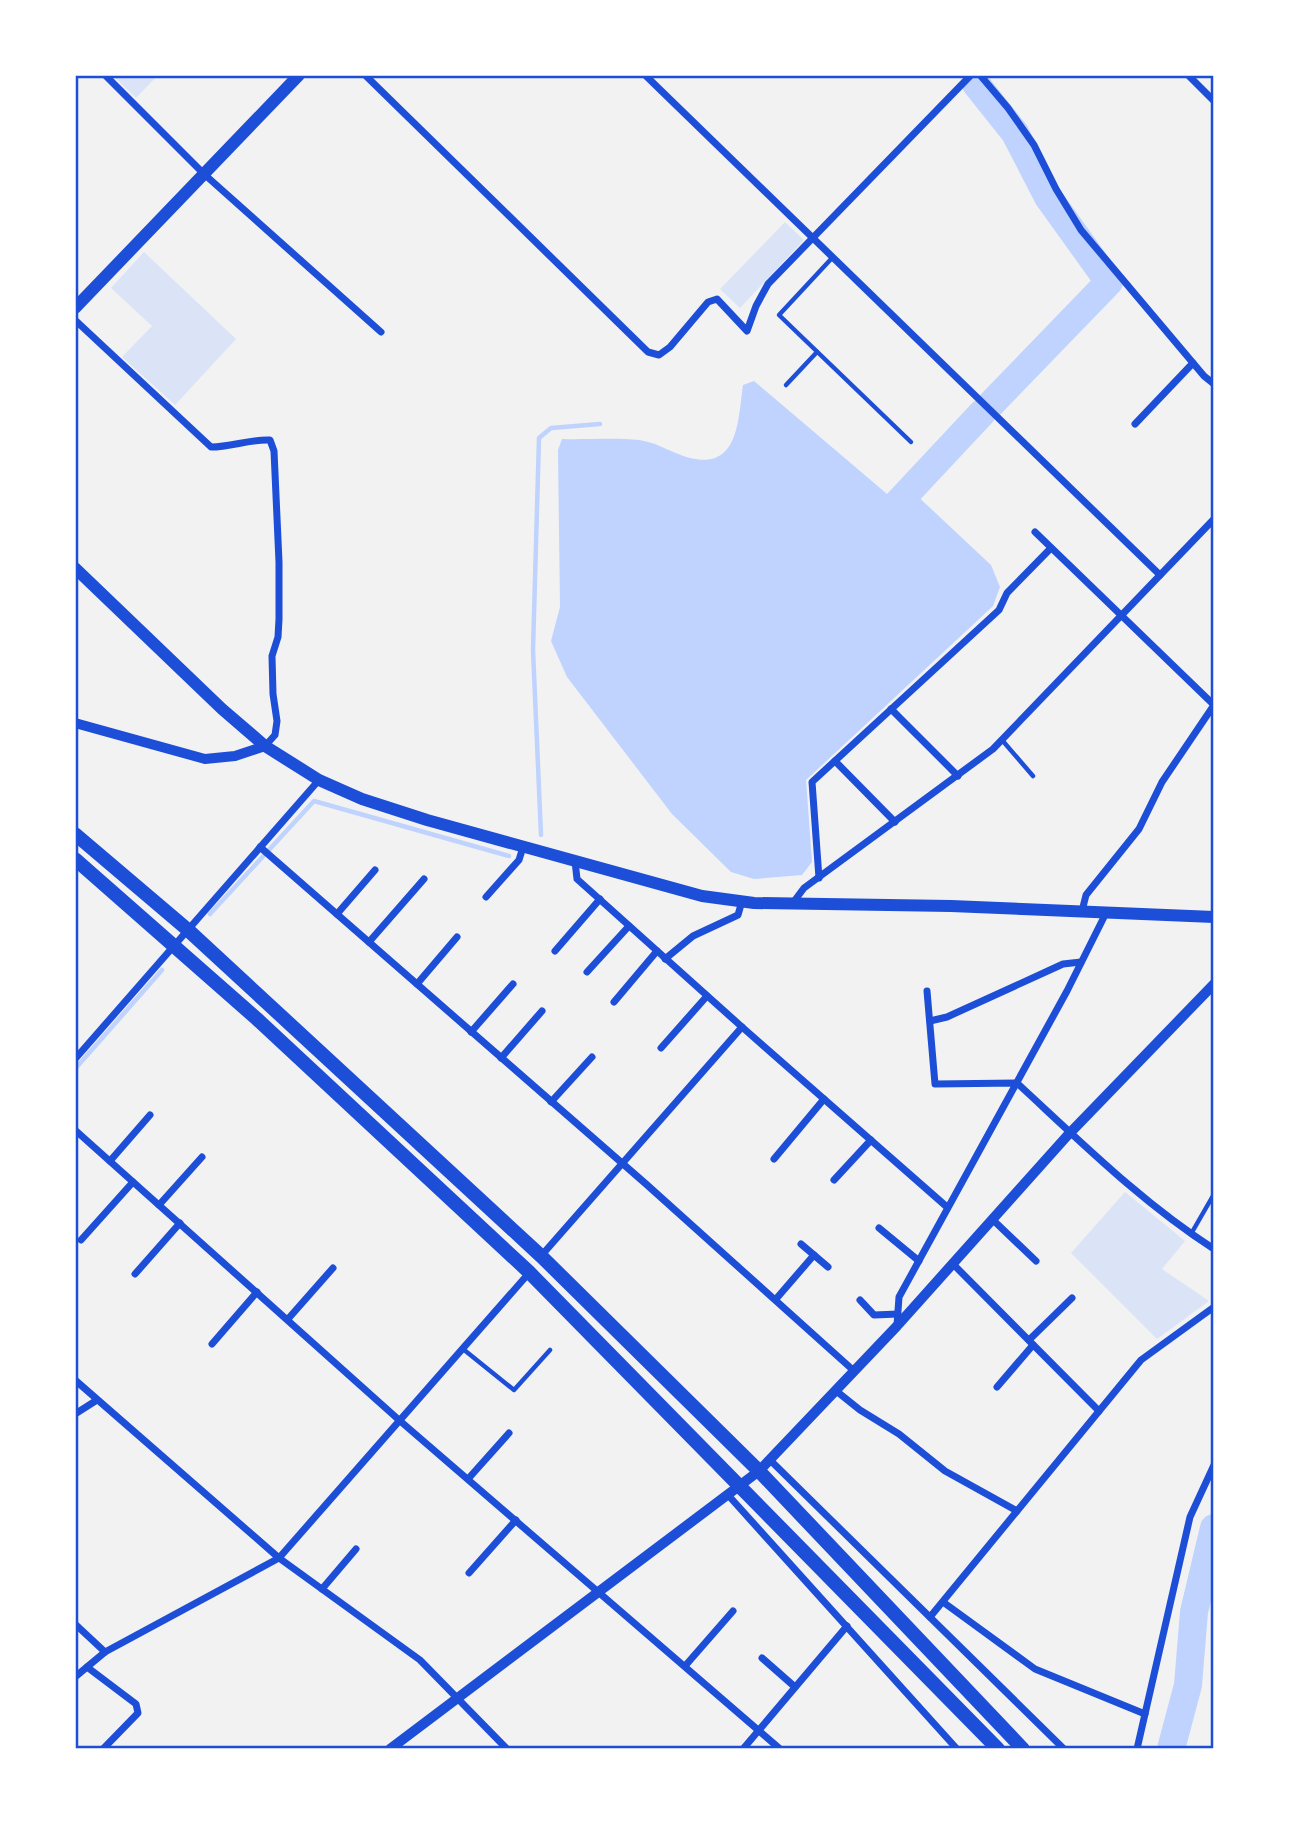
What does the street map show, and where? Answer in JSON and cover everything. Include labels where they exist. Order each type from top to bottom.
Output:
[{"type":"highway","points":[[75,834],[188,930],[541,1256],[759,1471],[1023,1749]]},
{"type":"highway","points":[[75,859],[175,945],[529,1272],[734,1490],[998,1749]]},
{"type":"main road","points":[[75,308],[299,75]]},
{"type":"main road","points":[[75,568],[222,709],[265,746],[319,780],[362,799],[414,816],[702,896],[792,904],[951,906],[1214,917]]},
{"type":"street","points":[[104,75],[204,174],[381,332]]},
{"type":"street","points":[[365,75],[648,352],[659,355],[670,347],[708,302],[717,299],[747,331],[768,284],[971,75]]},
{"type":"street","points":[[645,75],[1160,575]]},
{"type":"street","points":[[980,75],[1034,145],[1081,230],[1214,384]]},
{"type":"street","points":[[1188,75],[1214,101]]},
{"type":"street","points":[[75,320],[211,447],[226,447],[256,439],[270,440],[274,451],[279,562],[278,637],[272,656],[277,721],[275,735],[265,746],[235,756],[205,759],[75,723]]},
{"type":"street","points":[[1135,424],[1194,363]]},
{"type":"street","points":[[792,904],[804,888],[958,776],[1002,740],[1214,519]]},
{"type":"street","points":[[1035,533],[1214,705],[1162,782],[1139,829],[1086,895],[1082,911]]},
{"type":"street","points":[[819,878],[812,782],[999,610],[1007,593],[1052,548]]},
{"type":"street","points":[[891,709],[958,776]]},
{"type":"street","points":[[835,761],[895,822]]},
{"type":"street","points":[[75,1059],[319,780]]},
{"type":"street","points":[[260,847],[776,1299],[853,1370]]},
{"type":"street","points":[[486,897],[519,860],[523,847]]},
{"type":"street","points":[[575,861],[577,879],[947,1207]]},
{"type":"street","points":[[337,914],[375,870]]},
{"type":"street","points":[[369,942],[424,879]]},
{"type":"street","points":[[555,950],[600,900]]},
{"type":"street","points":[[665,959],[693,936],[738,915],[742,901]]},
{"type":"street","points":[[897,1326],[900,1297],[1107,912]]},
{"type":"street","points":[[587,972],[629,926]]},
{"type":"street","points":[[417,984],[457,937]]},
{"type":"street","points":[[614,1002],[657,951]]},
{"type":"street","points":[[930,1021],[947,1017],[1063,964],[1081,962]]},
{"type":"street","points":[[471,1032],[513,984]]},
{"type":"street","points":[[390,1749],[759,1471],[897,1326],[1070,1133],[1214,984]]},
{"type":"street","points":[[928,990],[935,1084],[1017,1083],[1118,1177],[1214,1250]]},
{"type":"street","points":[[661,1048],[707,996]]},
{"type":"street","points":[[501,1058],[542,1012]]},
{"type":"street","points":[[541,1256],[741,1027]]},
{"type":"street","points":[[551,1102],[592,1057]]},
{"type":"street","points":[[774,1159],[824,1099]]},
{"type":"street","points":[[110,1161],[150,1115]]},
{"type":"street","points":[[75,1130],[399,1420],[780,1749]]},
{"type":"street","points":[[834,1180],[871,1140]]},
{"type":"street","points":[[159,1205],[202,1157]]},
{"type":"street","points":[[81,1240],[133,1182]]},
{"type":"street","points":[[992,1219],[1036,1261]]},
{"type":"street","points":[[135,1274],[180,1223]]},
{"type":"street","points":[[879,1228],[919,1261]]},
{"type":"street","points":[[801,1244],[828,1267]]},
{"type":"street","points":[[776,1299],[814,1255]]},
{"type":"street","points":[[953,1264],[1099,1411]]},
{"type":"street","points":[[288,1319],[333,1268]]},
{"type":"street","points":[[75,1677],[105,1652],[279,1558],[529,1272]]},
{"type":"street","points":[[212,1344],[257,1292]]},
{"type":"street","points":[[997,1387],[1031,1342],[1072,1298]]},
{"type":"street","points":[[860,1300],[874,1315],[898,1314]]},
{"type":"street","points":[[930,1617],[1141,1360],[1214,1307]]},
{"type":"street","points":[[75,1380],[279,1558],[420,1660],[507,1749]]},
{"type":"street","points":[[835,1390],[860,1410],[899,1434],[945,1471],[1017,1511]]},
{"type":"street","points":[[75,1413],[97,1400]]},
{"type":"street","points":[[468,1479],[509,1433]]},
{"type":"street","points":[[770,1460],[1064,1749]]},
{"type":"street","points":[[1137,1749],[1190,1517],[1214,1465]]},
{"type":"street","points":[[734,1490],[847,1626],[957,1749]]},
{"type":"street","points":[[470,1573],[516,1520]]},
{"type":"street","points":[[322,1589],[356,1549]]},
{"type":"street","points":[[943,1602],[1035,1669],[1145,1714]]},
{"type":"street","points":[[685,1666],[733,1611]]},
{"type":"street","points":[[75,1624],[105,1652]]},
{"type":"street","points":[[743,1749],[847,1626]]},
{"type":"street","points":[[762,1658],[795,1686]]},
{"type":"street","points":[[87,1667],[136,1704],[138,1709],[138,1713],[103,1749]]},
{"type":"lane","points":[[833,257],[779,316],[911,442]]},
{"type":"lane","points":[[786,384],[817,352]]},
{"type":"lane","points":[[1002,740],[1033,776]]},
{"type":"lane","points":[[1191,1234],[1214,1194]]},
{"type":"lane","points":[[463,1349],[514,1390],[550,1350]]},
{"type":"shaded area","points":[[112,75],[158,75],[136,98]]},
{"type":"shaded area","points":[[785,222],[804,240],[740,308],[720,289]]},
{"type":"shaded area","points":[[144,252],[236,339],[175,405],[122,357],[152,326],[111,288]]},
{"type":"shaded area","points":[[1125,1192],[1185,1241],[1162,1269],[1209,1301],[1157,1339],[1071,1253]]},
{"type":"water","points":[[754,381],[900,505],[912,491],[991,565],[1000,587],[993,606],[806,780],[812,862],[802,875],[754,879],[731,872],[672,814],[567,677],[551,641],[560,607],[558,450],[562,439],[636,440],[656,444],[690,458],[706,460],[718,457],[733,439],[740,413],[743,385]]},
{"type":"waterway","points":[[976,84],[1015,133],[1048,197],[1109,282],[992,403]]},
{"type":"waterway","points":[[894,507],[982,413]]},
{"type":"waterway","points":[[541,835],[533,650],[539,438],[551,428],[600,424]]},
{"type":"waterway","points":[[210,914],[314,801],[509,856]]},
{"type":"waterway","points":[[75,1069],[162,970]]},
{"type":"waterway","points":[[1171,1749],[1188,1685],[1194,1612],[1214,1528]]}]
